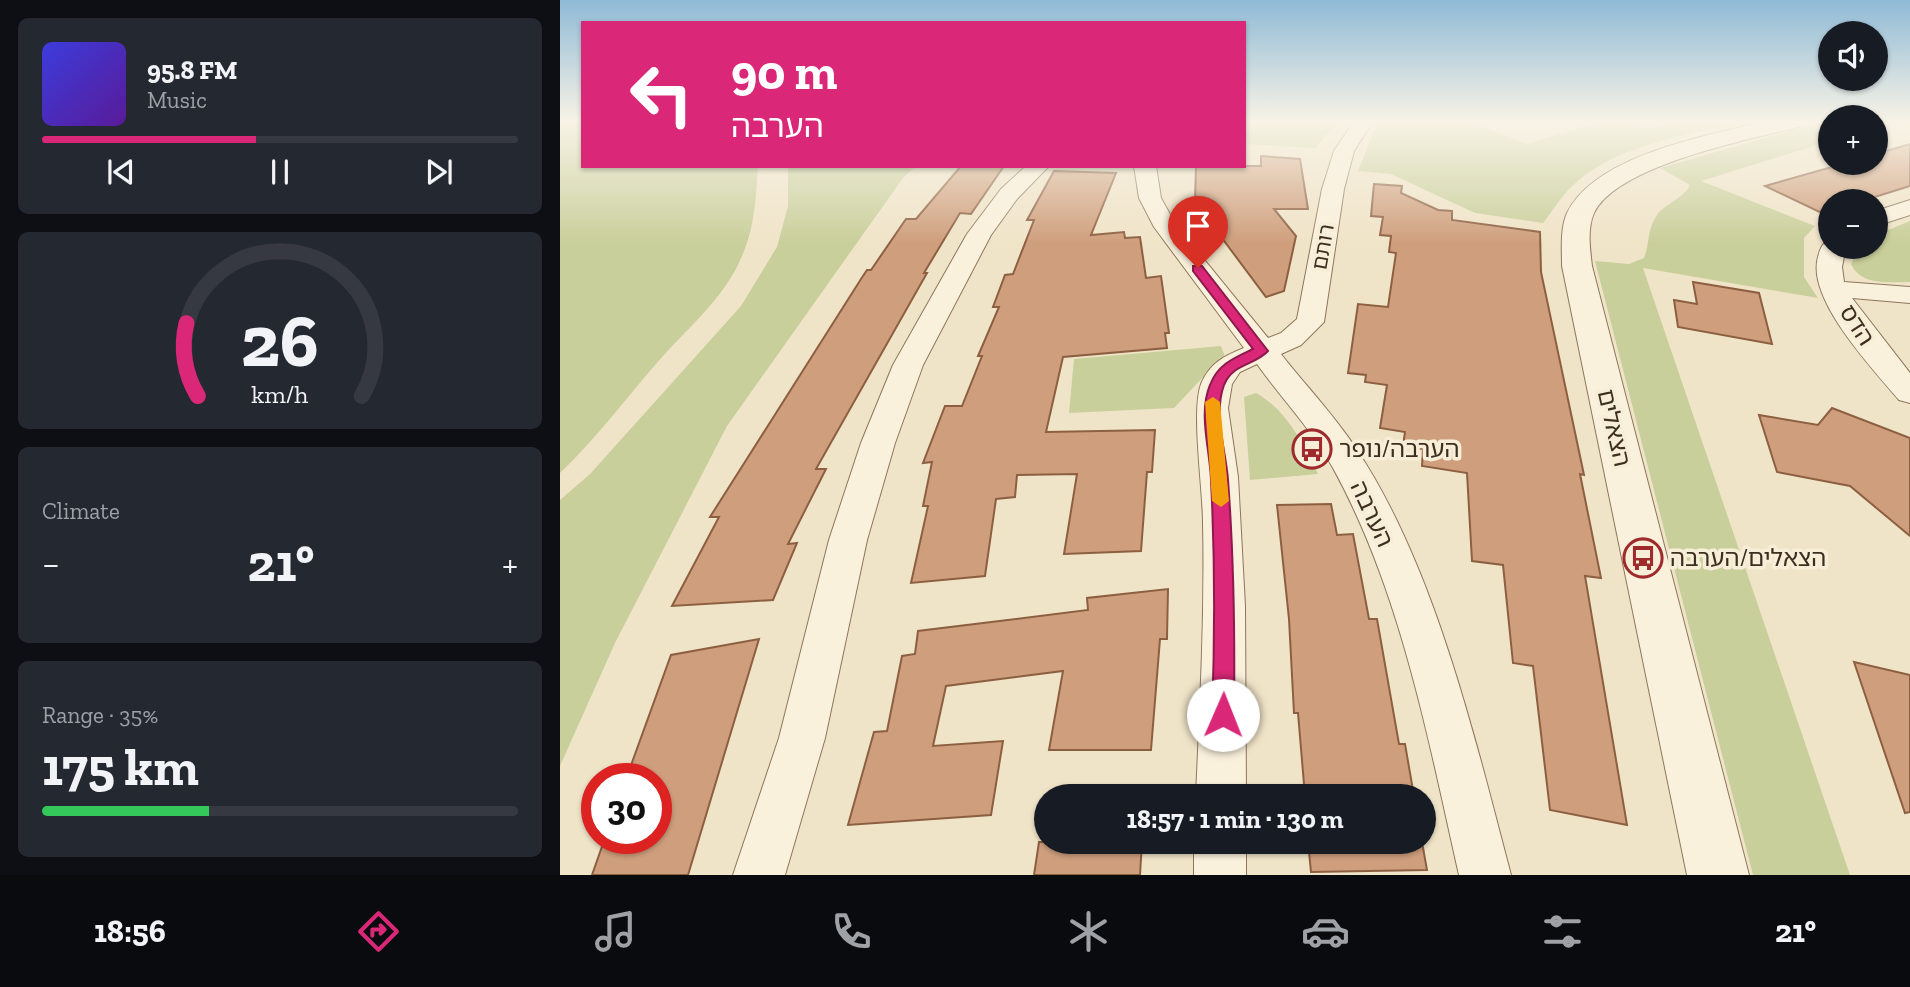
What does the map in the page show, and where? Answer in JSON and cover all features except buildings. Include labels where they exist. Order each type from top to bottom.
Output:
[{"type":"street","name":"רותם","points":[[1222,784],[1226,606],[1220,477],[1212,408],[1217,384],[1229,365],[1291,339],[1310,322],[1333,189],[1341,162]]},
{"type":"street","name":"הצאלים","points":[[1653,162],[1622,173],[1595,192],[1581,210],[1575,234],[1577,266],[1718,875]]},
{"type":"street","points":[[759,875],[802,738],[848,540],[878,443],[903,378],[979,234],[1009,194],[1037,168]]},
{"type":"street","name":"הערבה","points":[[1145,168],[1150,198],[1166,227],[1345,458],[1379,522],[1415,617],[1453,744],[1485,875]]},
{"type":"street","points":[[1888,215],[1910,207]]},
{"type":"street","name":"הדס","points":[[1831,259],[1829,275],[1835,289],[1870,347],[1910,393]]},
{"type":"street","points":[[1835,289],[1910,295]]},
{"type":"street","points":[[1220,854],[1220,875]]},
{"type":"green space","points":[[560,162],[581,162],[581,168],[758,168],[751,230],[729,281],[709,307],[560,473]]},
{"type":"green space","points":[[1362,162],[1607,162],[1570,188],[1543,223],[1475,213],[1391,174],[1358,171]]},
{"type":"green space","points":[[1682,162],[1763,162],[1701,181],[1815,226],[1804,238],[1804,277],[1818,298],[1643,268],[1850,875],[1753,875],[1595,261],[1629,264],[1644,258],[1657,215],[1690,185],[1660,168]]},
{"type":"green space","points":[[788,168],[914,168],[903,178],[727,426],[615,643],[560,766],[560,500],[590,474],[741,306],[777,247],[788,206]]},
{"type":"green space","points":[[1910,221],[1910,282],[1869,279],[1861,276],[1851,264],[1854,259],[1888,259],[1888,230]]},
{"type":"green space","points":[[1221,346],[1226,359],[1205,375],[1174,408],[1069,413],[1074,359]]},
{"type":"green space","points":[[1256,393],[1285,418],[1318,474],[1250,480],[1244,397]]},
{"type":"slow traffic","points":[[1213,402],[1221,501]]},
{"type":"place","name":"הערבה/נופר","points":[[1312,449]]},
{"type":"place","name":"הצאלים/הערבה","points":[[1643,558]]},
{"type":"route","points":[[1198,268],[1261,351],[1229,365],[1217,384],[1212,408],[1220,477],[1226,606],[1223,715]]}]
